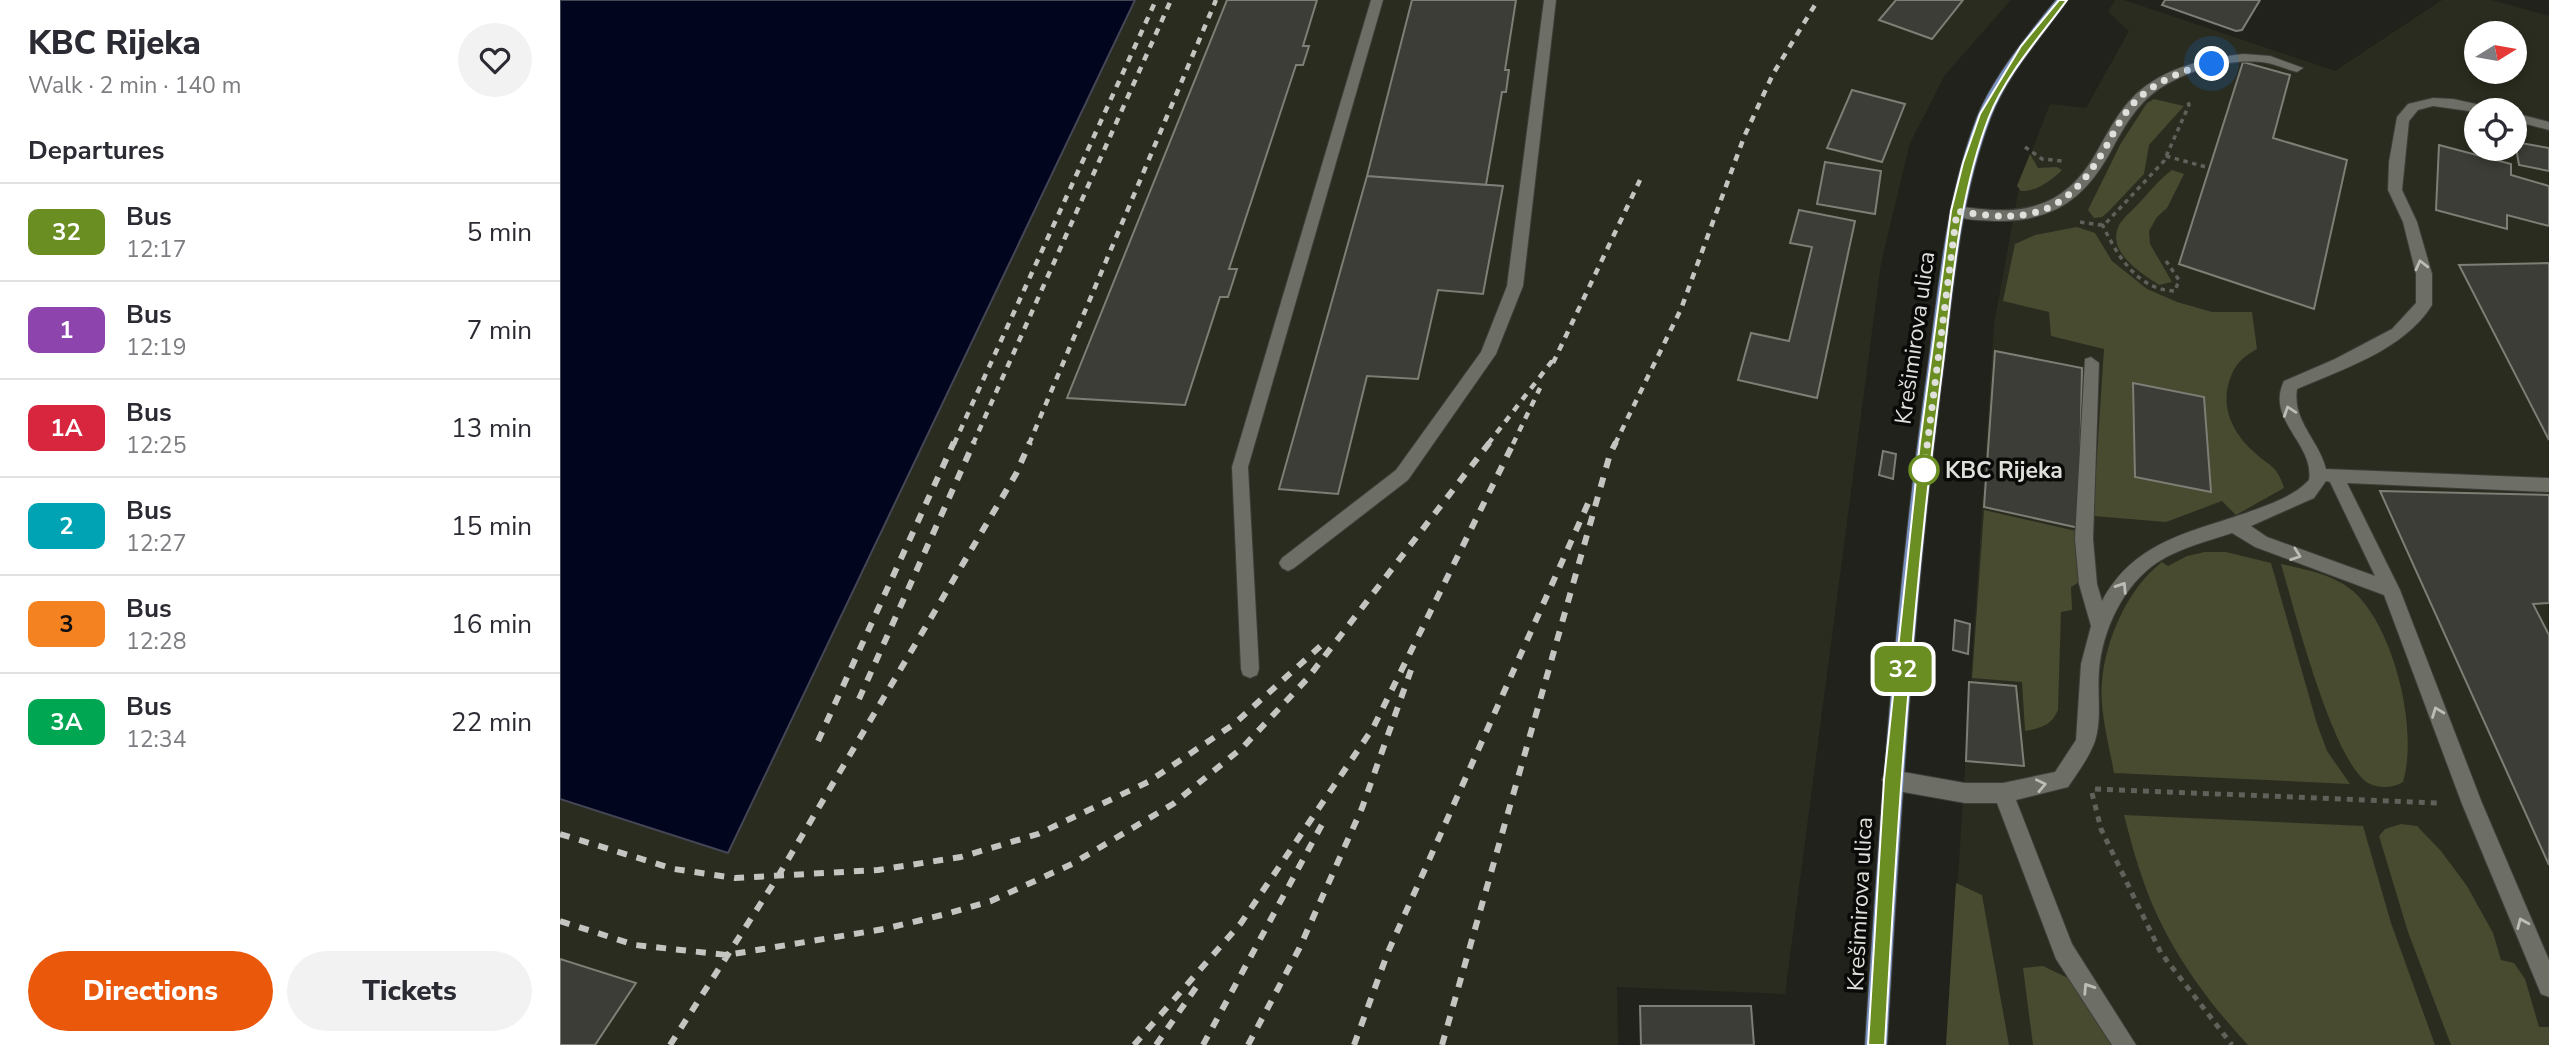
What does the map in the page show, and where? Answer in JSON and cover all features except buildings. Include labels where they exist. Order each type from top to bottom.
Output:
[{"type":"main road","name":"Krešimirova ulica","points":[[1876,1045],[1892,780],[1926,442],[1957,211],[1985,114],[2024,48],[2062,0]]},
{"type":"street","points":[[1250,669],[1240,467],[1377,0]]},
{"type":"street","points":[[1288,563],[1402,475],[1488,354],[1515,286],[1550,0]]},
{"type":"street","points":[[1957,211],[2020,215],[2046,210],[2063,201],[2085,181],[2131,106],[2156,85],[2193,67],[2262,58],[2297,68]]},
{"type":"street","points":[[2464,105],[2433,102],[2413,107],[2402,120],[2395,190],[2410,222],[2424,274],[2424,305],[2391,337],[2290,385],[2285,398],[2288,415],[2327,475],[2392,590],[2472,804],[2549,986]]},
{"type":"street","points":[[2527,120],[2549,125]]},
{"type":"street","points":[[2091,363],[2084,538],[2088,584],[2101,627]]},
{"type":"street","points":[[1892,780],[1965,793],[2003,793],[2061,780],[2087,736],[2090,663],[2105,613],[2130,575],[2152,556],[2235,525],[2301,496],[2327,475],[2549,485]]},
{"type":"street","points":[[2235,525],[2261,542],[2392,590]]},
{"type":"street","points":[[2003,793],[2064,951],[2125,1045]]},
{"type":"path","points":[[2079,222],[2102,224],[2113,218],[2166,156],[2189,105],[2187,99],[2181,97]]},
{"type":"path","points":[[2025,147],[2042,159],[2069,161]]},
{"type":"path","points":[[2166,156],[2206,167]]},
{"type":"path","points":[[2102,224],[2116,253],[2133,272],[2157,288],[2175,291],[2180,284],[2179,280],[2166,261]]},
{"type":"path","points":[[2091,789],[2101,829],[2161,953],[2221,1035],[2232,1045]]},
{"type":"path","points":[[2116,789],[2472,804]]},
{"type":"shaded area","points":[[1132,0],[2011,0],[1945,75],[1910,143],[1881,263],[1785,994],[1617,987],[1618,1045],[560,1045],[560,799],[728,852]]},
{"type":"shaded area","points":[[2115,0],[2124,0],[2335,71],[2442,0],[2492,0],[2549,16],[2549,1045],[1947,1045],[1994,325],[2020,182],[2050,104],[2086,108],[2129,31],[2108,12]]},
{"type":"green space","points":[[2154,99],[2184,106],[2149,145],[2144,174],[2109,211],[2102,217],[2094,218],[2088,210],[2121,143],[2147,103]]},
{"type":"green space","points":[[2030,154],[2038,168],[2057,167],[2062,170],[2038,187],[2021,191],[2017,186]]},
{"type":"green space","points":[[2172,170],[2184,174],[2167,208],[2157,217],[2149,231],[2150,244],[2172,282],[2159,285],[2126,259],[2117,241],[2117,232],[2123,219]]},
{"type":"green space","points":[[2077,227],[2095,233],[2112,261],[2147,289],[2177,302],[2212,312],[2252,312],[2257,349],[2243,358],[2233,371],[2227,392],[2228,411],[2240,436],[2275,470],[2284,488],[2236,515],[2222,501],[2166,522],[2093,516],[2104,349],[2051,336],[2049,312],[2003,301],[2015,244],[2035,235]]},
{"type":"green space","points":[[1984,510],[2076,531],[2081,581],[2071,587],[2072,610],[2061,612],[2058,710],[2049,723],[2031,730],[2025,731],[2022,682],[1972,678]]},
{"type":"green space","points":[[2205,552],[2226,552],[2271,563],[2317,724],[2327,751],[2350,784],[2114,773],[2101,692],[2104,665],[2114,631],[2129,600],[2162,562],[2168,566],[2187,556]]},
{"type":"green space","points":[[2281,564],[2334,579],[2352,590],[2373,615],[2384,636],[2401,686],[2408,737],[2403,782],[2395,786],[2377,786],[2368,783],[2354,769],[2328,715]]},
{"type":"green space","points":[[2124,815],[2363,826],[2391,923],[2435,1045],[2248,1045],[2202,989],[2163,927],[2141,875]]},
{"type":"green space","points":[[2401,824],[2417,826],[2441,851],[2467,886],[2493,933],[2501,960],[2514,963],[2525,979],[2539,1027],[2549,1027],[2549,1045],[2451,1045],[2408,932],[2379,836],[2385,829]]},
{"type":"green space","points":[[1956,883],[1982,895],[2009,1045],[1946,1045]]},
{"type":"green space","points":[[2043,966],[2070,979],[2112,1045],[2033,1045],[2023,968]]},
{"type":"water","points":[[560,0],[1135,0],[728,853],[560,799]]},
{"type":"railway","points":[[954,444],[1156,0]]},
{"type":"railway","points":[[973,444],[1171,0]]},
{"type":"railway","points":[[1029,444],[1216,0]]},
{"type":"railway","points":[[1615,444],[1681,309],[1744,137],[1773,74],[1818,0]]},
{"type":"railway","points":[[1553,363],[1640,180]]},
{"type":"railway","points":[[1488,444],[1556,356]]},
{"type":"railway","points":[[1513,444],[1540,388]]},
{"type":"railway","points":[[818,741],[954,442]]},
{"type":"railway","points":[[859,699],[974,442]]},
{"type":"railway","points":[[778,876],[1016,474],[1030,442]]},
{"type":"railway","points":[[728,955],[884,929],[991,901],[1072,864],[1173,804],[1243,747],[1307,679],[1490,442]]},
{"type":"railway","points":[[1134,1045],[1241,923],[1373,728],[1514,442]]},
{"type":"railway","points":[[1442,1045],[1615,444]]},
{"type":"railway","points":[[1354,1045],[1388,952],[1590,499]]},
{"type":"railway","points":[[778,876],[878,870],[961,857],[1038,834],[1148,782],[1234,724],[1325,642]]},
{"type":"railway","points":[[1248,1045],[1299,949],[1362,808],[1411,670]]},
{"type":"railway","points":[[1203,1045],[1326,817]]},
{"type":"railway","points":[[560,834],[674,869],[735,878],[778,876]]},
{"type":"railway","points":[[728,955],[778,876]]},
{"type":"railway","points":[[560,921],[635,945],[728,955]]},
{"type":"railway","points":[[670,1045],[728,955]]},
{"type":"railway","points":[[1156,1045],[1197,986]]},
{"type":"bus line","name":"32","points":[[1876,1045],[1892,780],[1926,442],[1957,211],[1985,114],[2024,48],[2062,0]]},
{"type":"place","name":"KBC Rijeka","points":[[1924,470]]},
{"type":"route","points":[[1924,470],[1957,211],[1999,216],[2020,215],[2046,210],[2063,201],[2085,181],[2131,106],[2156,85],[2193,67],[2212,64]]}]
